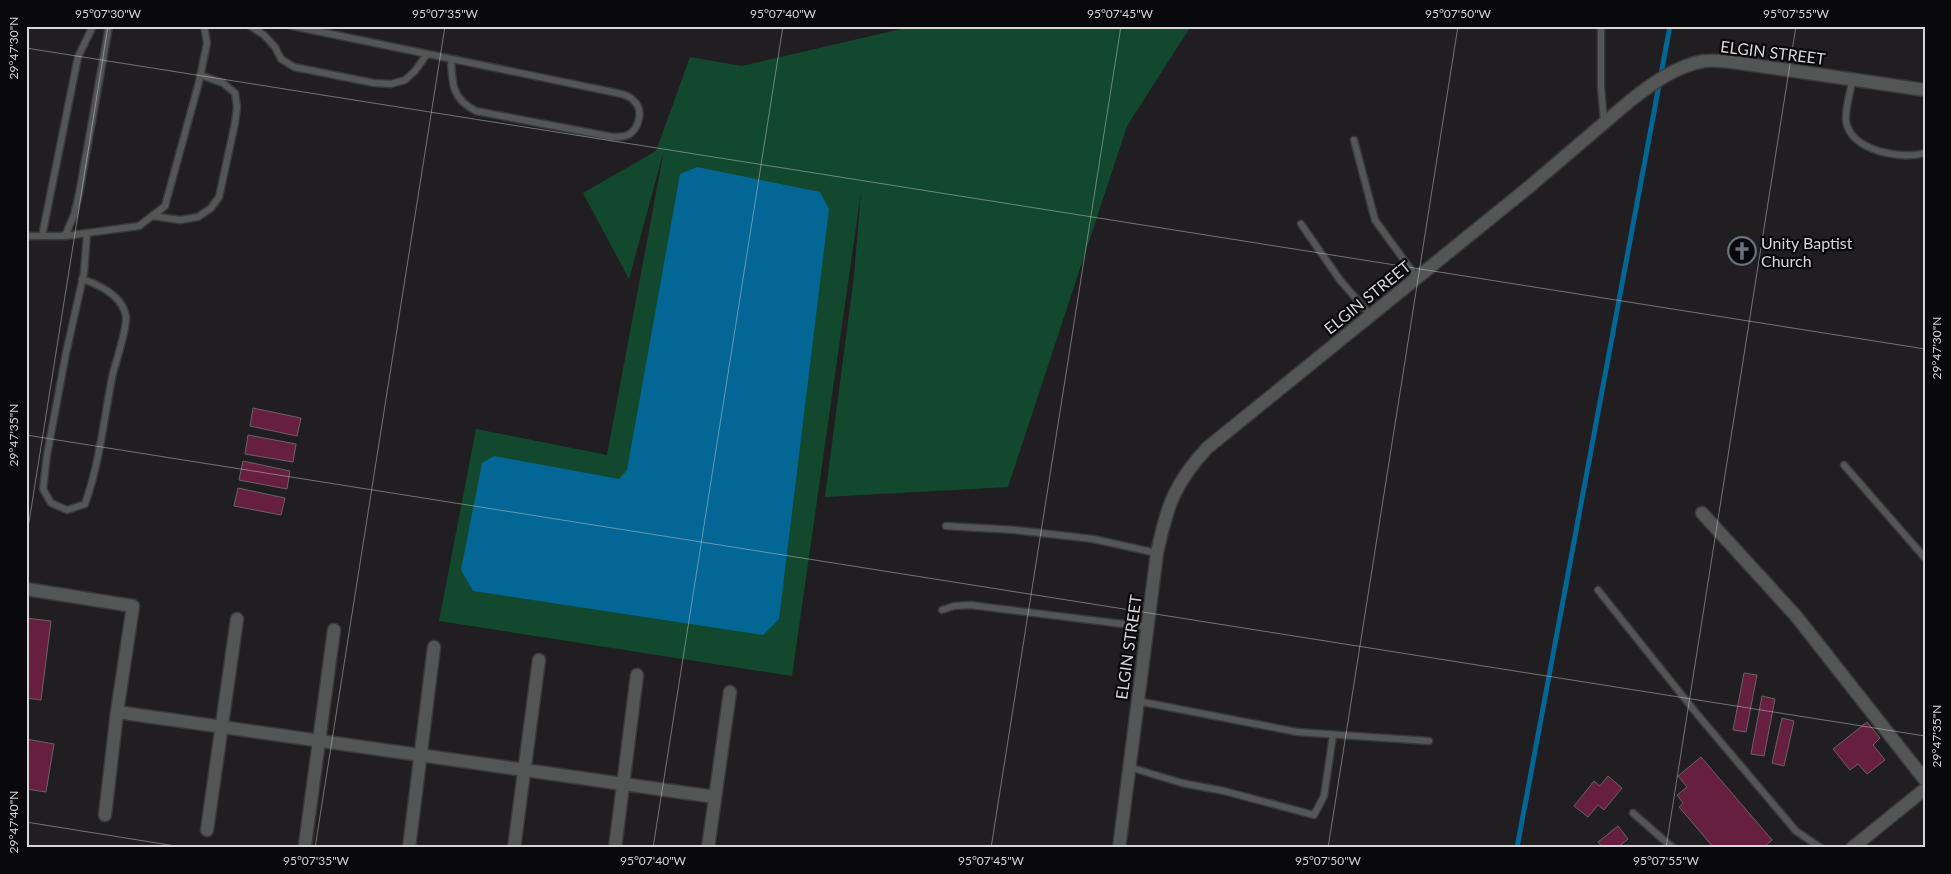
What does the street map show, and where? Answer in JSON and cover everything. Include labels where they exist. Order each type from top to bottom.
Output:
[{"type":"street","name":"ELGIN STREET","points":[[1119,848],[1157,553],[1165,515],[1175,490],[1189,468],[1207,448],[1371,316],[1648,86],[1680,68],[1706,61],[1732,62],[1925,90]]},
{"type":"street","points":[[1702,513],[1796,616],[1925,780]]},
{"type":"street","points":[[26,589],[133,606],[117,712],[105,815]]},
{"type":"street","points":[[207,830],[236,620]]},
{"type":"street","points":[[304,845],[334,630]]},
{"type":"street","points":[[409,848],[434,648]]},
{"type":"street","points":[[514,848],[539,660]]},
{"type":"street","points":[[615,848],[637,675]]},
{"type":"street","points":[[708,848],[730,692]]},
{"type":"street","points":[[117,712],[715,797]]},
{"type":"street","points":[[1852,848],[1925,789]]},
{"type":"lane","points":[[42,236],[78,57],[93,26]]},
{"type":"lane","points":[[65,236],[74,215],[79,194],[109,26]]},
{"type":"lane","points":[[26,236],[65,236],[139,226],[165,206],[207,43],[204,26]]},
{"type":"lane","points":[[250,26],[264,35],[275,47],[281,59],[294,67],[374,83],[391,84],[405,80],[415,71],[427,54]]},
{"type":"lane","points":[[292,26],[616,92],[635,101],[640,109],[639,118],[635,129],[630,134],[622,137],[613,137],[476,111],[464,105],[456,95],[452,79],[451,59]]},
{"type":"lane","points":[[1601,26],[1601,87],[1604,122]]},
{"type":"lane","points":[[152,216],[180,220],[198,218],[211,208],[219,197],[235,123],[237,107],[235,93],[223,83],[200,75]]},
{"type":"lane","points":[[1852,79],[1846,120],[1851,133],[1861,143],[1892,155],[1909,156],[1925,153]]},
{"type":"lane","points":[[1354,140],[1374,220],[1417,278]]},
{"type":"lane","points":[[1301,224],[1340,280],[1371,316]]},
{"type":"lane","points":[[82,278],[96,284],[117,298],[126,318],[106,404],[93,481],[85,504],[67,510],[52,503],[43,489],[59,390],[82,278],[87,233]]},
{"type":"lane","points":[[1844,465],[1925,558]]},
{"type":"lane","points":[[946,526],[1014,530],[1083,538],[1157,553]]},
{"type":"lane","points":[[1598,590],[1696,714],[1796,831],[1821,848]]},
{"type":"lane","points":[[942,610],[954,606],[970,605],[1147,627]]},
{"type":"lane","points":[[1137,701],[1297,732],[1333,736],[1429,741]]},
{"type":"lane","points":[[1129,767],[1182,783],[1224,791],[1314,815],[1324,796],[1333,736]]},
{"type":"lane","points":[[1633,813],[1674,848]]},
{"type":"green space","points":[[914,26],[1191,26],[1127,126],[1008,487],[825,497],[854,276],[861,192],[792,676],[439,621],[476,429],[607,455],[664,150],[629,279],[583,193],[656,151],[690,57],[742,66]]},
{"type":"water","points":[[697,167],[820,192],[829,209],[779,619],[763,635],[473,591],[461,570],[482,463],[494,456],[619,479],[627,470],[680,174]]},
{"type":"building","points":[[253,408],[301,418],[297,436],[250,426]]},
{"type":"building","points":[[248,435],[296,444],[293,462],[245,454]]},
{"type":"building","points":[[243,461],[290,471],[287,489],[239,480]]},
{"type":"building","points":[[238,488],[285,498],[281,515],[234,506]]},
{"type":"building","points":[[26,618],[51,621],[41,700],[26,698]]},
{"type":"building","points":[[1744,673],[1757,675],[1746,732],[1733,730]]},
{"type":"building","points":[[1762,696],[1775,699],[1764,756],[1751,754]]},
{"type":"building","points":[[1782,718],[1794,721],[1784,766],[1772,763]]},
{"type":"building","points":[[1867,722],[1880,738],[1873,745],[1885,760],[1867,774],[1858,764],[1850,770],[1833,749]]},
{"type":"building","points":[[26,739],[54,744],[46,792],[26,789]]},
{"type":"building","points":[[1701,757],[1772,840],[1763,848],[1714,848],[1679,807],[1683,803],[1677,795],[1687,787],[1678,776]]},
{"type":"building","points":[[1608,776],[1622,788],[1604,810],[1598,805],[1588,817],[1574,806],[1594,781],[1600,786]]},
{"type":"building","points":[[1618,826],[1628,839],[1617,848],[1603,848],[1598,842]]},
{"type":"waterway","points":[[1517,848],[1670,26]]},
{"type":"place","name":"Unity Baptist Church","points":[[1742,251]]}]
